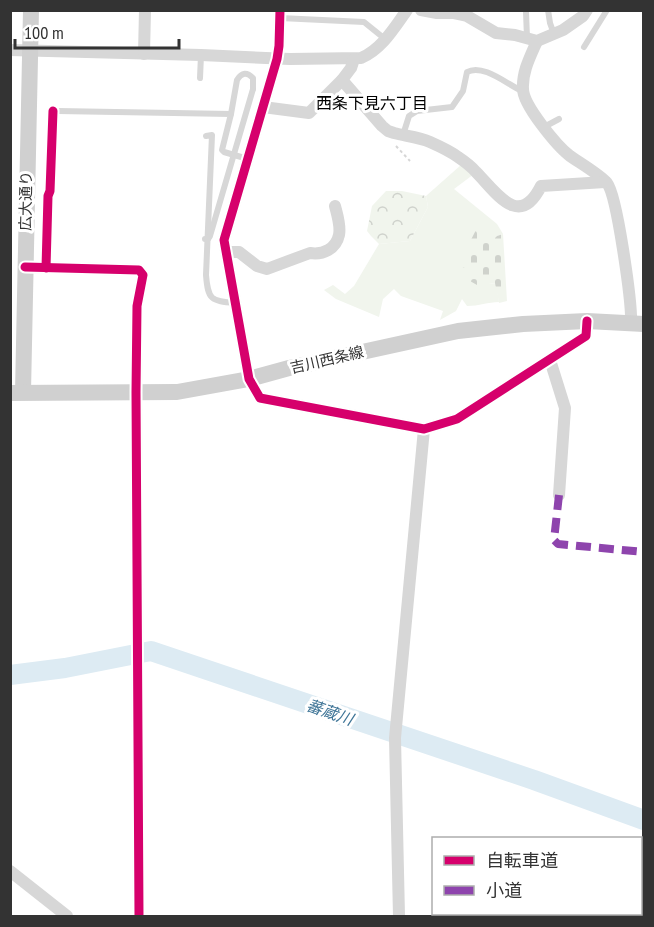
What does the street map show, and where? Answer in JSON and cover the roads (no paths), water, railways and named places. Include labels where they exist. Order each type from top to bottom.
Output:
[{"type":"main road","name":"広大通り","points":[[17,393],[25,267],[31,10]]},
{"type":"main road","name":"吉川西条線","points":[[17,393],[177,392],[249,379],[458,331],[523,324],[587,321],[637,323]]},
{"type":"street","points":[[144,54],[145,10]]},
{"type":"street","points":[[10,50],[277,59],[361,58],[374,51],[407,10]]},
{"type":"street","points":[[421,10],[437,14],[453,13],[467,16],[496,33],[532,40],[563,30],[583,16],[587,10]]},
{"type":"street","points":[[280,14],[277,59],[224,240],[249,379],[260,398],[424,429],[457,419],[550,360],[586,336],[587,321]]},
{"type":"street","points":[[532,40],[526,63],[523,92],[544,127],[567,153],[608,184],[614,199],[631,303],[637,323]]},
{"type":"street","points":[[263,107],[309,113],[342,80],[351,68],[354,58]]},
{"type":"street","points":[[342,80],[382,126],[399,140],[429,141],[458,157],[475,170],[503,201],[516,206],[526,205],[533,201],[541,186],[605,182]]},
{"type":"street","points":[[227,252],[238,252],[256,266],[267,269],[310,253],[326,253],[339,235],[336,206]]},
{"type":"street","points":[[25,267],[139,270],[143,275],[138,306],[136,392],[139,916]]},
{"type":"street","points":[[550,360],[565,408],[559,495]]},
{"type":"street","points":[[399,916],[396,733],[424,429]]},
{"type":"street","points":[[10,871],[67,916]]},
{"type":"lane","points":[[548,10],[554,34]]},
{"type":"lane","points":[[584,47],[607,10]]},
{"type":"lane","points":[[526,12],[532,40]]},
{"type":"lane","points":[[280,14],[364,22],[385,39]]},
{"type":"lane","points":[[200,78],[201,55]]},
{"type":"lane","points":[[399,140],[409,116],[417,111],[452,107],[463,91],[467,72],[471,69],[491,74],[523,92]]},
{"type":"lane","points":[[205,239],[210,236],[253,89],[253,78],[243,74],[237,80],[222,150],[224,153],[248,159]]},
{"type":"lane","points":[[58,111],[231,114]]},
{"type":"lane","points":[[544,127],[559,119]]},
{"type":"lane","points":[[206,136],[212,135],[207,290],[217,301],[236,304]]},
{"type":"waterway","name":"蕃蔵川","points":[[10,675],[65,668],[151,651],[534,780],[644,820]]},
{"type":"district","name":"西条下見六丁目","points":[[372,103]]}]
